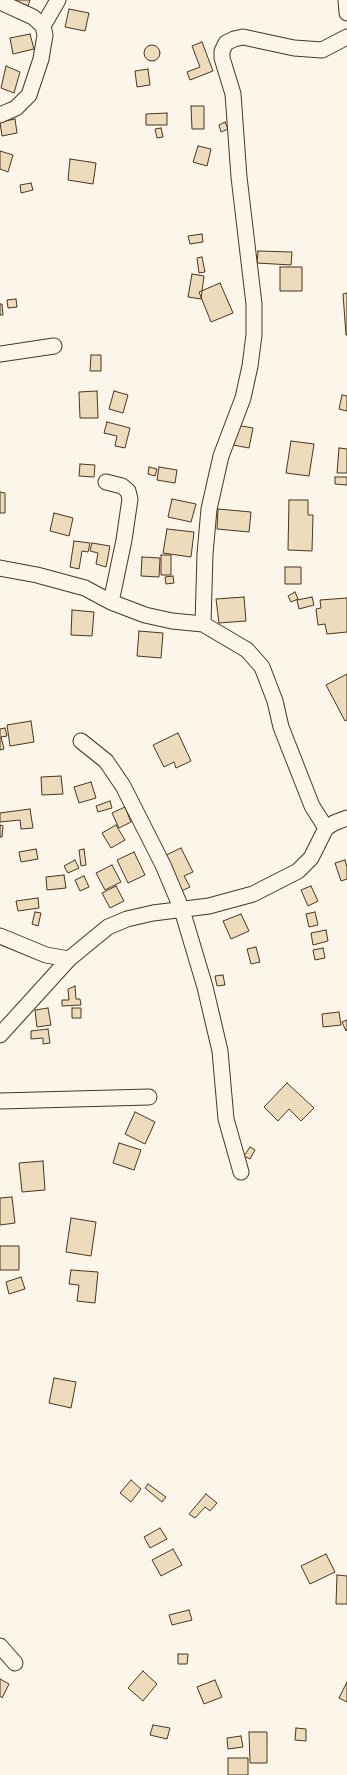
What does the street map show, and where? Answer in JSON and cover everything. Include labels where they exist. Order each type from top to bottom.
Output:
[{"type":"street","points":[[43,26],[58,0]]},
{"type":"street","points":[[346,0],[347,13]]},
{"type":"street","points":[[0,2],[33,17],[43,26],[45,36],[41,59],[29,95],[16,108],[0,115]]},
{"type":"street","points":[[203,624],[205,554],[209,509],[221,456],[243,398],[250,366],[254,335],[254,304],[239,177],[234,94],[222,58],[222,51],[226,43],[243,37],[288,47],[322,50],[333,46],[347,37]]},
{"type":"street","points":[[0,354],[54,346]]},
{"type":"street","points":[[106,482],[122,486],[128,491],[130,499],[124,540],[111,602]]},
{"type":"street","points":[[0,568],[37,575],[85,588],[111,602],[145,615],[172,621],[203,624],[247,650],[262,667],[273,696],[281,727],[312,806],[326,828]]},
{"type":"street","points":[[81,741],[106,760],[123,786],[163,865],[182,910],[205,988],[220,1051],[226,1119],[241,1172]]},
{"type":"street","points":[[0,1034],[69,959],[108,927],[127,919],[153,913],[209,906],[253,894],[298,871],[311,858],[326,828],[347,818]]},
{"type":"street","points":[[0,936],[46,955],[69,959]]},
{"type":"street","points":[[0,1101],[149,1097]]},
{"type":"street","points":[[0,1646],[15,1663]]},
{"type":"building","points":[[11,0],[30,0],[28,6]]},
{"type":"building","points":[[69,9],[89,13],[85,31],[65,27]]},
{"type":"building","points":[[30,34],[34,49],[13,54],[10,38]]},
{"type":"building","points":[[202,42],[213,71],[190,80],[187,72],[200,67],[192,46]]},
{"type":"building","points":[[149,45],[155,45],[160,50],[158,59],[155,61],[149,61],[144,56],[144,50]]},
{"type":"building","points":[[6,66],[20,72],[14,93],[1,88]]},
{"type":"building","points":[[148,69],[150,85],[137,87],[135,71]]},
{"type":"building","points":[[191,106],[204,106],[204,129],[192,129]]},
{"type":"building","points":[[167,113],[167,125],[146,125],[146,114]]},
{"type":"building","points":[[15,119],[17,133],[2,136],[0,122]]},
{"type":"building","points":[[225,122],[228,129],[221,132],[219,125]]},
{"type":"building","points":[[161,128],[163,137],[157,138],[155,129]]},
{"type":"building","points":[[198,146],[211,149],[207,166],[193,162]]},
{"type":"building","points":[[0,151],[13,155],[8,172],[0,169]]},
{"type":"building","points":[[70,159],[96,163],[93,184],[68,180]]},
{"type":"building","points":[[31,183],[33,190],[21,193],[20,185]]},
{"type":"building","points":[[202,234],[203,242],[190,244],[188,236]]},
{"type":"building","points":[[258,251],[292,252],[291,265],[257,263]]},
{"type":"building","points":[[202,257],[205,272],[199,273],[197,258]]},
{"type":"building","points":[[280,267],[302,267],[302,291],[280,291]]},
{"type":"building","points":[[192,274],[204,276],[201,299],[188,297]]},
{"type":"building","points":[[220,283],[233,313],[211,322],[199,292]]},
{"type":"building","points":[[347,293],[347,335],[346,335],[343,294]]},
{"type":"building","points":[[16,299],[17,307],[8,308],[7,300]]},
{"type":"building","points":[[0,304],[2,304],[3,315],[0,315]]},
{"type":"building","points":[[91,355],[101,355],[101,371],[90,371]]},
{"type":"building","points":[[97,391],[98,418],[80,418],[79,392]]},
{"type":"building","points":[[114,391],[128,395],[123,413],[109,409]]},
{"type":"building","points":[[342,395],[347,396],[347,411],[339,409]]},
{"type":"building","points":[[107,422],[130,428],[125,448],[115,446],[117,436],[104,433]]},
{"type":"building","points":[[236,425],[253,428],[249,448],[233,445]]},
{"type":"building","points":[[291,441],[314,444],[309,476],[286,473]]},
{"type":"building","points":[[339,448],[347,449],[347,473],[337,473]]},
{"type":"building","points":[[80,464],[95,465],[94,477],[79,476]]},
{"type":"building","points":[[149,467],[157,469],[155,476],[148,474]]},
{"type":"building","points":[[159,467],[177,470],[175,483],[157,480]]},
{"type":"building","points":[[335,477],[347,477],[347,485],[335,484]]},
{"type":"building","points":[[0,492],[5,493],[5,513],[0,513]]},
{"type":"building","points":[[172,499],[196,504],[191,522],[168,517]]},
{"type":"building","points":[[289,500],[308,500],[308,515],[313,515],[312,551],[288,550]]},
{"type":"building","points":[[218,509],[251,512],[249,532],[217,529]]},
{"type":"building","points":[[54,513],[73,518],[69,536],[50,531]]},
{"type":"building","points":[[167,529],[194,532],[191,557],[163,553]]},
{"type":"building","points":[[74,541],[90,543],[88,552],[82,551],[79,569],[70,567]]},
{"type":"building","points":[[92,543],[110,546],[106,567],[96,564],[98,553],[90,551]]},
{"type":"building","points":[[161,555],[171,555],[171,575],[161,575]]},
{"type":"building","points":[[142,557],[160,558],[159,577],[141,576]]},
{"type":"building","points":[[285,567],[301,567],[301,584],[285,584]]},
{"type":"building","points":[[173,576],[174,583],[166,584],[165,577]]},
{"type":"building","points":[[295,592],[298,599],[291,602],[288,596]]},
{"type":"building","points":[[244,597],[246,621],[219,623],[216,599]]},
{"type":"building","points":[[312,597],[314,605],[299,609],[297,600]]},
{"type":"building","points":[[347,598],[347,632],[327,634],[325,624],[318,625],[316,609],[321,608],[320,600]]},
{"type":"building","points":[[72,610],[94,612],[92,636],[71,635]]},
{"type":"building","points":[[139,631],[163,633],[161,658],[137,656]]},
{"type":"building","points":[[347,674],[347,720],[345,721],[326,685]]},
{"type":"building","points":[[31,721],[34,742],[10,746],[7,725]]},
{"type":"building","points":[[5,728],[7,736],[1,737],[4,749],[0,750],[0,729]]},
{"type":"building","points":[[178,733],[191,761],[176,768],[174,762],[164,767],[153,745]]},
{"type":"building","points":[[61,776],[63,794],[42,795],[41,777]]},
{"type":"building","points":[[91,782],[96,798],[79,803],[74,787]]},
{"type":"building","points":[[110,801],[112,808],[98,812],[96,806]]},
{"type":"building","points":[[125,807],[131,822],[119,828],[112,813]]},
{"type":"building","points":[[30,809],[33,828],[21,829],[20,820],[0,822],[0,813]]},
{"type":"building","points":[[0,825],[3,826],[2,837],[0,837]]},
{"type":"building","points":[[116,825],[125,840],[111,848],[102,833]]},
{"type":"building","points":[[181,848],[193,872],[184,876],[190,887],[179,892],[162,857]]},
{"type":"building","points":[[36,849],[38,859],[21,862],[19,852]]},
{"type":"building","points":[[84,849],[86,865],[81,866],[79,850]]},
{"type":"building","points":[[134,852],[145,875],[128,883],[117,860]]},
{"type":"building","points":[[75,860],[79,868],[68,873],[64,866]]},
{"type":"building","points":[[345,860],[347,867],[347,879],[341,881],[335,863]]},
{"type":"building","points":[[112,865],[121,882],[105,890],[96,873]]},
{"type":"building","points":[[64,875],[66,888],[47,890],[46,877]]},
{"type":"building","points":[[84,876],[89,887],[80,891],[75,880]]},
{"type":"building","points":[[116,886],[124,901],[110,908],[102,893]]},
{"type":"building","points":[[311,886],[318,901],[308,906],[301,890]]},
{"type":"building","points":[[38,898],[39,908],[18,911],[16,901]]},
{"type":"building","points":[[35,912],[41,913],[38,926],[32,924]]},
{"type":"building","points":[[315,912],[318,925],[309,927],[306,914]]},
{"type":"building","points":[[241,914],[249,931],[231,939],[223,921]]},
{"type":"building","points":[[326,930],[328,941],[313,945],[311,933]]},
{"type":"building","points":[[256,947],[260,962],[251,964],[247,949]]},
{"type":"building","points":[[323,948],[325,958],[315,960],[313,950]]},
{"type":"building","points":[[223,975],[225,985],[217,986],[215,976]]},
{"type":"building","points":[[75,986],[76,999],[80,999],[81,1005],[62,1006],[62,1000],[69,1000],[68,989]]},
{"type":"building","points":[[48,1008],[51,1025],[37,1027],[35,1010]]},
{"type":"building","points":[[72,1008],[81,1008],[81,1018],[72,1018]]},
{"type":"building","points":[[339,1012],[341,1025],[323,1027],[322,1014]]},
{"type":"building","points":[[347,1020],[347,1030],[346,1031],[342,1022]]},
{"type":"building","points":[[48,1029],[50,1043],[43,1044],[43,1038],[31,1039],[31,1031]]},
{"type":"building","points":[[287,1083],[314,1108],[301,1121],[289,1109],[278,1121],[264,1107]]},
{"type":"building","points":[[135,1112],[155,1122],[145,1144],[125,1134]]},
{"type":"building","points":[[119,1143],[141,1150],[134,1170],[113,1163]]},
{"type":"building","points":[[250,1147],[255,1150],[250,1159],[244,1156]]},
{"type":"building","points":[[43,1161],[45,1190],[22,1192],[19,1163]]},
{"type":"building","points":[[12,1197],[15,1223],[0,1225],[0,1198]]},
{"type":"building","points":[[71,1218],[96,1222],[91,1256],[66,1252]]},
{"type":"building","points":[[0,1246],[19,1246],[19,1270],[0,1270]]},
{"type":"building","points":[[71,1270],[98,1272],[95,1303],[77,1301],[79,1285],[69,1284]]},
{"type":"building","points":[[21,1277],[25,1289],[9,1294],[6,1282]]},
{"type":"building","points":[[54,1378],[76,1382],[71,1408],[49,1403]]},
{"type":"building","points":[[131,1480],[141,1489],[131,1502],[120,1493]]},
{"type":"building","points":[[148,1484],[166,1497],[162,1502],[145,1488]]},
{"type":"building","points":[[206,1494],[217,1503],[210,1511],[205,1507],[195,1518],[189,1514]]},
{"type":"building","points":[[160,1528],[167,1539],[150,1548],[144,1537]]},
{"type":"building","points":[[173,1549],[182,1565],[161,1576],[152,1560]]},
{"type":"building","points":[[326,1554],[335,1572],[310,1584],[301,1566]]},
{"type":"building","points":[[337,1575],[347,1576],[347,1604],[336,1604]]},
{"type":"building","points":[[189,1610],[192,1620],[172,1625],[169,1615]]},
{"type":"building","points":[[178,1654],[188,1654],[187,1664],[178,1664]]},
{"type":"building","points":[[143,1671],[157,1684],[143,1701],[128,1688]]},
{"type":"building","points":[[0,1679],[9,1684],[2,1698],[0,1696]]},
{"type":"building","points":[[215,1680],[222,1697],[204,1704],[197,1687]]},
{"type":"building","points":[[347,1682],[347,1702],[339,1698]]},
{"type":"building","points":[[153,1725],[170,1728],[167,1739],[150,1735]]},
{"type":"building","points":[[296,1728],[306,1729],[306,1741],[295,1740]]},
{"type":"building","points":[[249,1732],[267,1732],[267,1763],[250,1763]]},
{"type":"building","points":[[241,1736],[243,1747],[228,1749],[227,1738]]},
{"type":"building","points":[[228,1758],[248,1758],[248,1775],[228,1775]]}]
